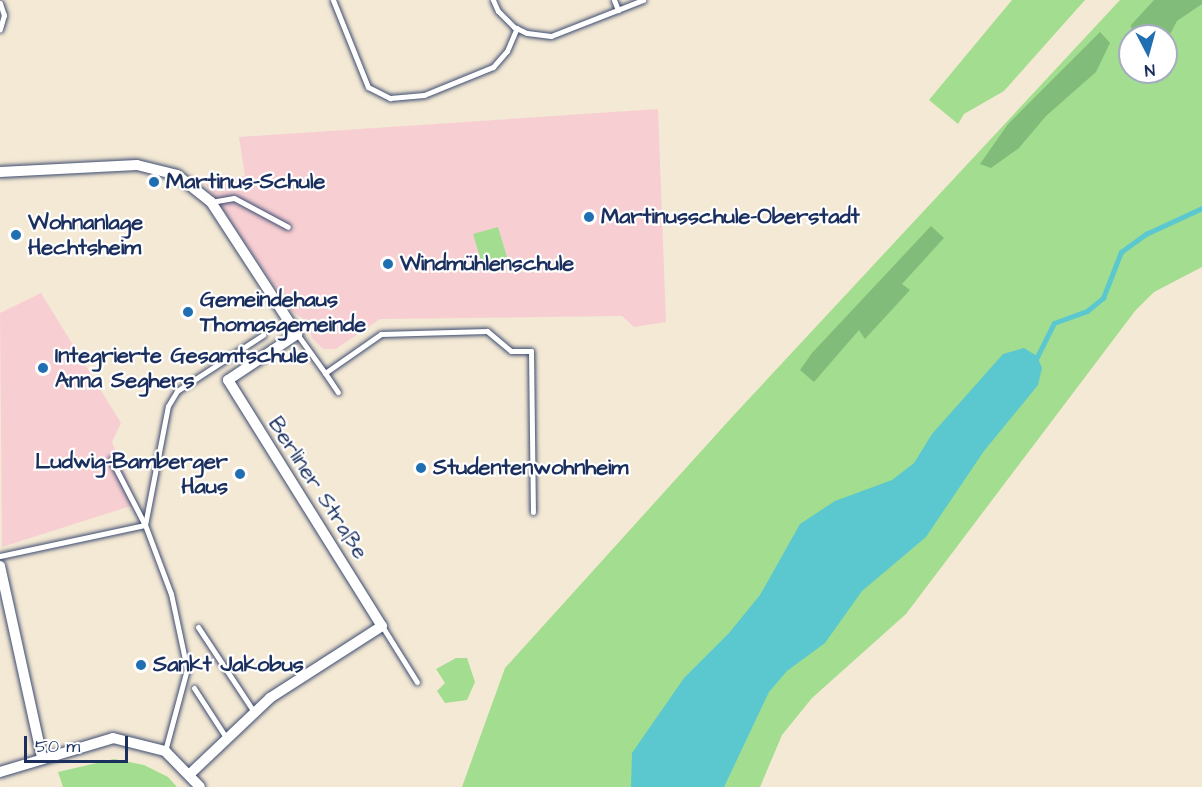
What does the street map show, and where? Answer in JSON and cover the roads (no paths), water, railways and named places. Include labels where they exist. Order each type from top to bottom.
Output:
[{"type":"street","points":[[0,172],[154,167],[177,175],[211,202],[297,334]]},
{"type":"street","name":"Berliner Straße","points":[[297,334],[228,380],[382,626]]},
{"type":"street","points":[[0,566],[42,758]]},
{"type":"street","points":[[190,774],[254,712],[382,626]]},
{"type":"street","points":[[0,772],[113,738],[165,752],[190,774],[200,787]]},
{"type":"lane","points":[[333,0],[368,87],[390,98],[424,95],[493,67],[507,51],[517,28]]},
{"type":"lane","points":[[493,0],[498,11],[517,28],[551,36],[643,0]]},
{"type":"lane","points":[[614,0],[618,10]]},
{"type":"lane","points":[[0,3],[4,15],[0,29]]},
{"type":"lane","points":[[211,202],[234,198],[288,227]]},
{"type":"lane","points":[[325,373],[381,334],[487,331],[511,351],[531,351],[533,512]]},
{"type":"lane","points":[[297,334],[338,392]]},
{"type":"lane","points":[[145,525],[171,399],[263,335]]},
{"type":"lane","points":[[111,459],[145,525],[171,594],[187,669],[165,752]]},
{"type":"lane","points":[[0,556],[145,525]]},
{"type":"lane","name":"Berliner Straße","points":[[382,626],[417,681]]},
{"type":"lane","points":[[198,627],[254,712]]},
{"type":"lane","points":[[194,688],[227,739]]},
{"type":"water","points":[[1024,348],[1037,356],[1042,368],[1038,385],[984,451],[926,537],[862,591],[825,643],[787,671],[769,692],[724,787],[631,787],[632,753],[684,678],[729,633],[760,595],[800,524],[835,501],[892,480],[914,463],[932,434],[1003,354]]},
{"type":"waterway","points":[[1035,361],[1054,323],[1087,311],[1103,298],[1121,252],[1146,234],[1202,208]]},
{"type":"place","name":"Martinus-Schule","points":[[154,182]]},
{"type":"place","name":"Martinusschule-Oberstadt","points":[[589,217]]},
{"type":"place","name":"Wohnanlage Hechtsheim","points":[[16,235]]},
{"type":"place","name":"Windmühlenschule","points":[[388,264]]},
{"type":"place","name":"Gemeindehaus Thomasgemeinde","points":[[188,312]]},
{"type":"place","name":"Integrierte Gesamtschule Anna Seghers","points":[[43,368]]},
{"type":"place","name":"Studentenwohnheim","points":[[421,468]]},
{"type":"place","name":"Ludwig-Bamberger Haus","points":[[240,474]]},
{"type":"place","name":"Sankt Jakobus","points":[[141,665]]}]
